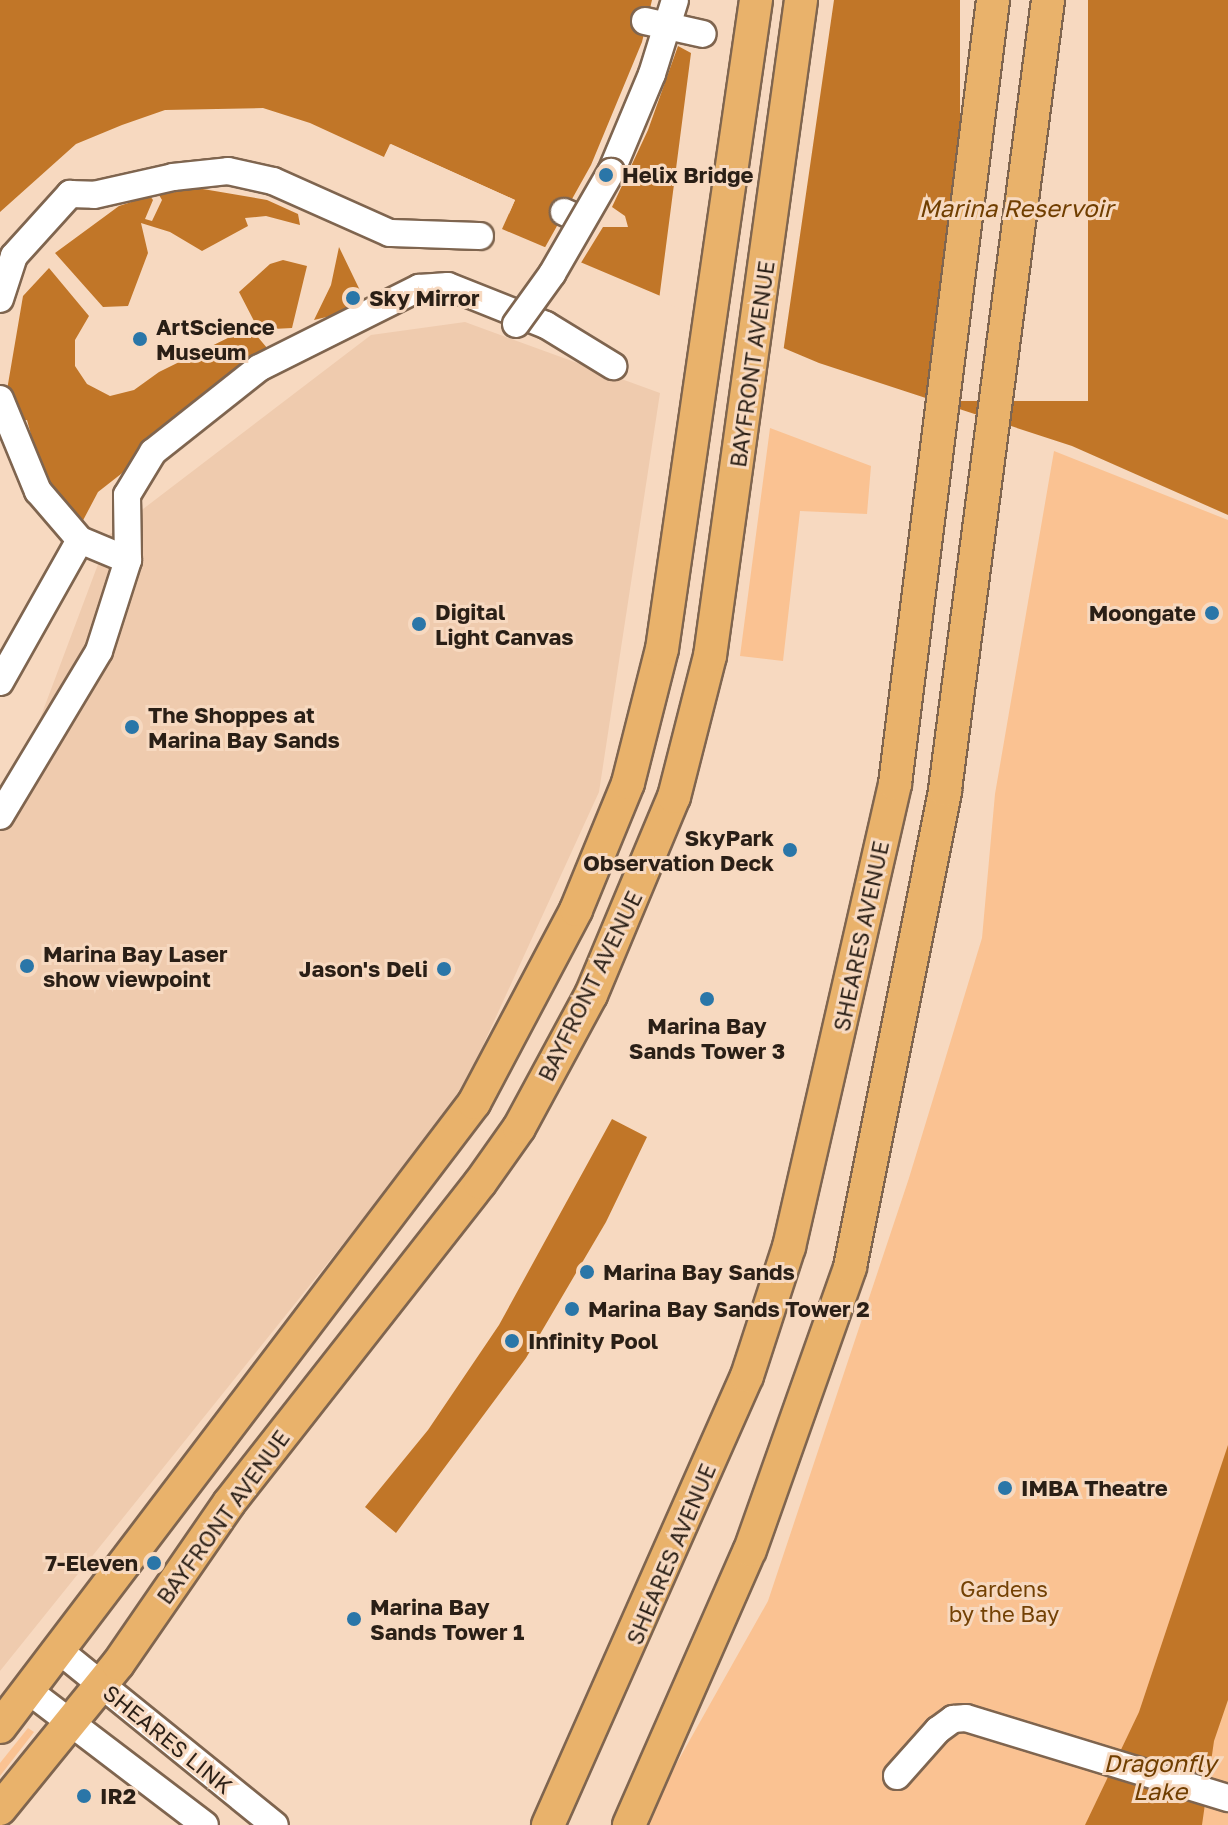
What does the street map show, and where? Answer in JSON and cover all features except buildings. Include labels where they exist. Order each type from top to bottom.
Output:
[{"type":"main road","name":"BAYFRONT AVENUE","points":[[0,1727],[61,1652],[474,1103],[550,965],[619,807],[668,614],[756,0]]},
{"type":"main road","name":"BAYFRONT AVENUE","points":[[0,1809],[102,1685],[229,1503],[519,1128],[591,995],[663,826],[717,622],[801,0]]},
{"type":"main road","name":"SHEARES AVENUE","points":[[548,1825],[688,1517],[752,1362],[789,1247],[895,784],[993,0]]},
{"type":"main road","points":[[629,1825],[750,1550],[850,1267],[945,790],[1048,0]]},
{"type":"street","points":[[516,324],[573,216],[613,167],[656,24],[675,0]]},
{"type":"street","points":[[656,24],[703,34]]},
{"type":"street","points":[[0,299],[14,256],[70,194],[94,195],[173,177],[228,171],[273,181],[390,233],[480,236]]},
{"type":"street","points":[[0,816],[99,651],[128,560],[127,495],[153,452],[259,368],[303,343],[372,314],[419,288],[448,286],[546,325],[613,366]]},
{"type":"street","points":[[0,399],[38,491],[80,540],[128,560]]},
{"type":"street","points":[[0,682],[80,540]]},
{"type":"street","name":"SHEARES LINK","points":[[61,1652],[275,1825]]},
{"type":"street","name":"SHEARES LINK","points":[[29,1691],[205,1825]]},
{"type":"street","points":[[897,1776],[953,1719],[1009,1730],[1228,1798]]},
{"type":"shaded area","points":[[465,322],[660,393],[599,792],[457,1102],[0,1671],[0,800],[38,724],[109,535],[371,335]]},
{"type":"green space","points":[[770,428],[871,466],[867,514],[800,511],[783,661],[740,656]]},
{"type":"green space","name":"Gardens by the Bay","points":[[1054,451],[1228,520],[1228,1825],[642,1825],[768,1601],[909,1178],[982,938],[995,794]]},
{"type":"green space","points":[[28,1728],[34,1732],[0,1776],[0,1763]]},
{"type":"water","name":"Marina Reservoir","points":[[0,0],[1228,0],[1228,515],[1072,446],[819,363],[502,229],[515,200],[391,144],[384,157],[310,123],[263,108],[165,110],[122,125],[76,144],[0,212]]},
{"type":"water","points":[[197,188],[267,200],[298,214],[300,225],[266,216],[245,218],[248,226],[202,251],[170,232],[141,223],[148,253],[128,306],[103,307],[55,253],[119,206],[150,196],[153,200],[145,219],[152,221],[162,200],[159,195]]},
{"type":"water","points":[[339,247],[368,307],[314,320],[331,285]]},
{"type":"water","points":[[283,260],[307,266],[292,328],[252,330],[273,355],[98,492],[79,528],[48,497],[27,420],[20,421],[7,390],[23,296],[49,268],[89,316],[75,340],[75,366],[87,384],[110,396],[134,390],[159,372],[248,328],[254,321],[239,292],[270,264]]},
{"type":"water","name":"Infinity Pool","points":[[612,1119],[647,1137],[606,1222],[526,1358],[396,1533],[365,1507],[428,1430],[499,1325]]},
{"type":"water","name":"Dragonfly Lake","points":[[1228,1445],[1228,1700],[1214,1741],[1202,1825],[1085,1825],[1139,1712]]},
{"type":"pier","points":[[652,0],[834,0],[783,353],[659,300],[691,53],[678,46],[648,130],[612,207],[625,216],[628,227],[603,227],[579,266],[543,251],[591,165],[642,42]]},
{"type":"pier","points":[[960,0],[1088,0],[1088,401],[960,401]]},
{"type":"pier","points":[[390,144],[515,200],[509,214],[510,202],[392,149],[384,157]]},
{"type":"place","name":"Helix Bridge","points":[[606,175]]},
{"type":"place","name":"Sky Mirror","points":[[353,298]]},
{"type":"place","name":"ArtScience Museum","points":[[140,339]]},
{"type":"place","name":"Moongate","points":[[1212,613]]},
{"type":"place","name":"Digital Light Canvas","points":[[419,624]]},
{"type":"place","name":"The Shoppes at Marina Bay Sands","points":[[132,727]]},
{"type":"place","name":"SkyPark Observation Deck","points":[[790,850]]},
{"type":"place","name":"Marina Bay Laser show viewpoint","points":[[27,966]]},
{"type":"place","name":"Jason's Deli","points":[[444,969]]},
{"type":"place","name":"Marina Bay Sands Tower 3","points":[[707,999]]},
{"type":"place","name":"Marina Bay Sands","points":[[587,1272]]},
{"type":"place","name":"Marina Bay Sands Tower 2","points":[[572,1309]]},
{"type":"place","name":"Infinity Pool","points":[[512,1341]]},
{"type":"place","name":"IMBA Theatre","points":[[1005,1488]]},
{"type":"place","name":"7-Eleven","points":[[154,1563]]},
{"type":"place","name":"Marina Bay Sands Tower 1","points":[[354,1619]]},
{"type":"place","name":"IR2","points":[[84,1796]]}]
